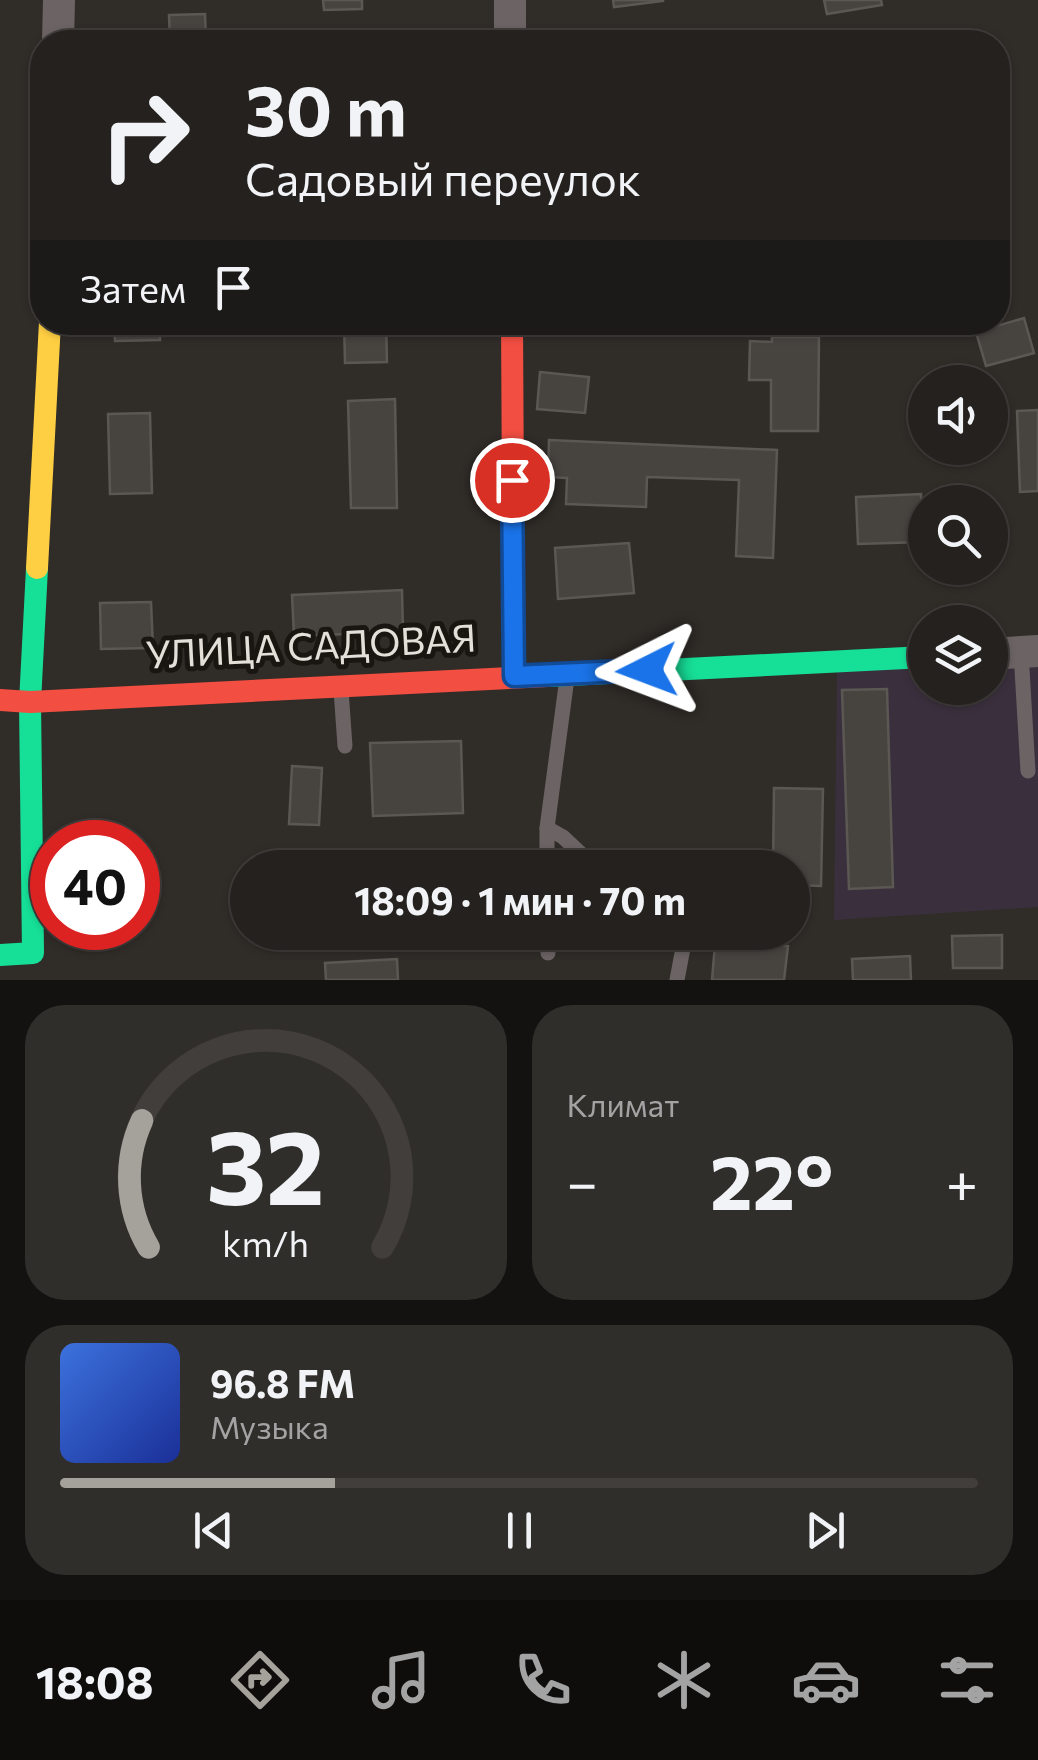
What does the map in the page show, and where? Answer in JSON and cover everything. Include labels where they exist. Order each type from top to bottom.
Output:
[{"type":"street","points":[[58,30],[59,0]]},
{"type":"street","points":[[510,0],[510,30]]},
{"type":"street","points":[[0,955],[33,952],[30,702],[49,335]]},
{"type":"street","points":[[512,335],[514,676]]},
{"type":"street","name":"УЛИЦА САДОВАЯ","points":[[0,700],[30,702],[908,658]]},
{"type":"lane","points":[[1016,652],[1028,771]]},
{"type":"lane","points":[[547,850],[568,674]]},
{"type":"lane","points":[[341,686],[345,746]]},
{"type":"lane","points":[[547,828],[577,850]]},
{"type":"lane","points":[[677,980],[683,950]]},
{"type":"shaded area","points":[[1038,662],[1038,907],[834,920],[837,670],[908,667],[908,705],[1008,705],[1008,663]]},
{"type":"building","points":[[323,0],[362,0],[362,9],[324,10]]},
{"type":"building","points":[[613,0],[663,0],[663,1],[614,7]]},
{"type":"building","points":[[824,0],[881,0],[882,5],[827,14]]},
{"type":"building","points":[[205,14],[206,30],[170,30],[169,15]]},
{"type":"building","points":[[1024,318],[1034,353],[986,365],[977,335],[1010,335],[1010,322]]},
{"type":"building","points":[[115,335],[160,335],[160,340],[115,341]]},
{"type":"building","points":[[344,335],[386,335],[387,362],[345,363]]},
{"type":"building","points":[[772,337],[819,337],[818,431],[771,431],[771,380],[749,380],[750,341],[772,342]]},
{"type":"building","points":[[540,372],[589,377],[585,413],[537,409]]},
{"type":"building","points":[[395,399],[397,508],[351,508],[348,401]]},
{"type":"building","points":[[1038,410],[1038,491],[1020,492],[1017,411]]},
{"type":"building","points":[[150,413],[152,493],[110,494],[108,414]]},
{"type":"building","points":[[549,440],[777,450],[773,558],[736,556],[739,480],[647,477],[646,507],[566,504],[567,478],[548,477]]},
{"type":"building","points":[[908,495],[908,542],[858,544],[856,497]]},
{"type":"building","points":[[629,543],[634,593],[558,599],[555,548]]},
{"type":"building","points":[[402,590],[403,632],[294,636],[292,595]]},
{"type":"building","points":[[151,602],[153,648],[101,649],[100,603]]},
{"type":"building","points":[[887,689],[893,887],[849,889],[842,690]]},
{"type":"building","points":[[461,741],[463,813],[373,816],[370,743]]},
{"type":"building","points":[[292,766],[322,768],[319,825],[289,824]]},
{"type":"building","points":[[774,788],[823,789],[821,886],[810,886],[810,850],[773,850]]},
{"type":"building","points":[[1002,935],[1002,968],[953,968],[952,936]]},
{"type":"building","points":[[714,950],[788,950],[784,980],[712,980]]},
{"type":"building","points":[[910,956],[911,980],[853,980],[852,959]]},
{"type":"building","points":[[397,959],[398,980],[326,980],[325,963]]},
{"type":"traffic: fast","points":[[0,955],[33,953],[30,702],[37,568]]},
{"type":"traffic: fast","points":[[548,676],[908,658]]},
{"type":"traffic: slow","points":[[37,568],[49,335]]},
{"type":"traffic: jam","points":[[512,335],[514,676]]},
{"type":"traffic: jam","points":[[0,700],[30,702],[548,676]]},
{"type":"route","points":[[512,480],[514,676],[647,670]]}]
